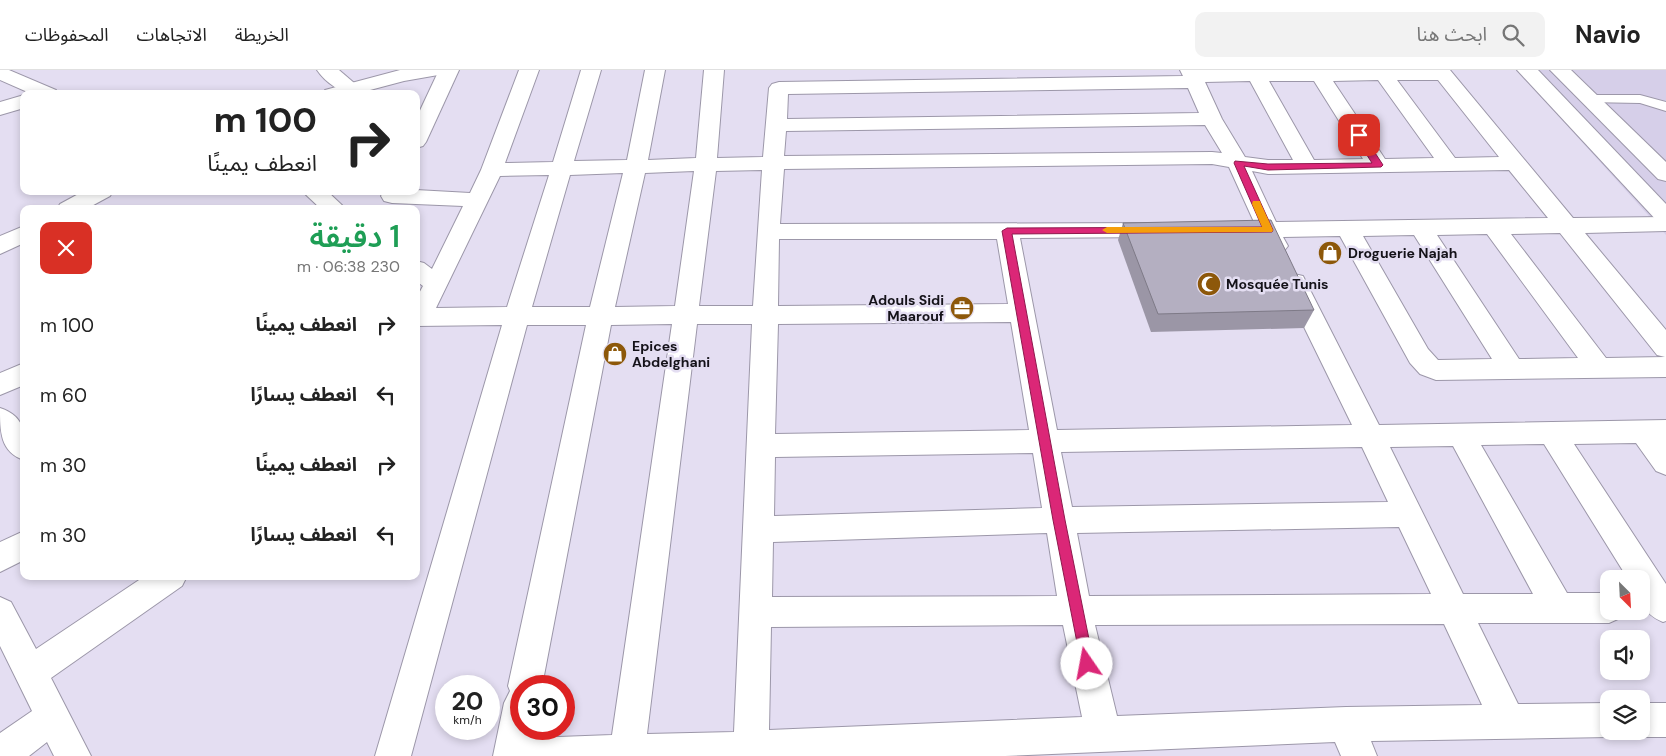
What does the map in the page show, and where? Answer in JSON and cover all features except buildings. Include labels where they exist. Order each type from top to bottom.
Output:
[{"type":"street","points":[[326,70],[350,88]]},
{"type":"street","points":[[344,90],[403,75],[437,70]]},
{"type":"street","points":[[420,133],[448,70]]},
{"type":"street","points":[[420,312],[492,170],[529,70]]},
{"type":"street","points":[[393,756],[517,317],[591,70]]},
{"type":"street","points":[[527,675],[600,317],[636,166],[655,70]]},
{"type":"street","points":[[627,753],[687,316],[706,165],[714,70]]},
{"type":"street","points":[[1527,70],[1666,217]]},
{"type":"street","points":[[1560,70],[1666,174]]},
{"type":"street","points":[[751,749],[762,446],[764,316],[774,125],[779,79],[1441,72],[1568,225],[1666,348]]},
{"type":"street","points":[[0,73],[40,90]]},
{"type":"street","points":[[1320,74],[1378,165]]},
{"type":"street","points":[[1383,74],[1449,164]]},
{"type":"street","points":[[1256,75],[1307,166]]},
{"type":"street","points":[[1192,76],[1212,119],[1238,163],[1268,230],[1371,436],[1508,721]]},
{"type":"street","points":[[985,78],[1006,161]]},
{"type":"street","points":[[0,109],[20,103]]},
{"type":"street","points":[[774,125],[1212,119]]},
{"type":"street","points":[[492,170],[773,163],[1212,158],[1268,167],[1516,163]]},
{"type":"street","points":[[76,205],[94,195]]},
{"type":"street","points":[[318,195],[331,205]]},
{"type":"street","points":[[391,199],[478,200]]},
{"type":"street","points":[[1220,230],[1666,224]]},
{"type":"street","points":[[1494,226],[1600,368]]},
{"type":"street","points":[[1421,228],[1512,369]]},
{"type":"street","points":[[1348,229],[1418,356],[1429,367],[1436,370],[1666,367]]},
{"type":"street","points":[[768,232],[1181,230]]},
{"type":"street","points":[[1007,231],[1076,611],[1102,734]]},
{"type":"street","points":[[0,246],[20,235]]},
{"type":"street","points":[[420,272],[436,284]]},
{"type":"street","points":[[420,317],[1022,313]]},
{"type":"street","points":[[0,385],[20,375]]},
{"type":"street","points":[[0,419],[17,448]]},
{"type":"street","points":[[762,446],[1654,431],[1666,463]]},
{"type":"street","points":[[1552,433],[1657,607]]},
{"type":"street","points":[[1461,435],[1558,609]]},
{"type":"street","points":[[759,529],[1059,520],[1409,514]]},
{"type":"street","points":[[0,558],[20,546]]},
{"type":"street","points":[[31,672],[165,580]]},
{"type":"street","points":[[756,612],[1600,608]]},
{"type":"street","points":[[0,612],[73,756]]},
{"type":"street","points":[[0,755],[53,717]]},
{"type":"street","points":[[520,756],[751,749],[1346,724],[1600,720]]},
{"type":"street","points":[[1650,720],[1666,720]]},
{"type":"street","points":[[1346,724],[1359,756]]},
{"type":"street","points":[[510,756],[513,740]]},
{"type":"lane","points":[[1591,100],[1648,100],[1658,102],[1666,107]]},
{"type":"shaded area","points":[[1516,70],[1666,70],[1666,235],[1553,110]]},
{"type":"slow traffic","points":[[1107,230],[1268,230],[1256,204]]},
{"type":"place","name":"Droguerie Najah","points":[[1330,253]]},
{"type":"place","name":"Mosquée Tunis","points":[[1209,284]]},
{"type":"place","name":"Adouls Sidi Maarouf","points":[[962,308]]},
{"type":"place","name":"Epices Abdelghani","points":[[615,354]]},
{"type":"route","points":[[1087,664],[1007,231],[1268,230],[1238,163],[1268,167],[1378,165],[1359,135]]}]
